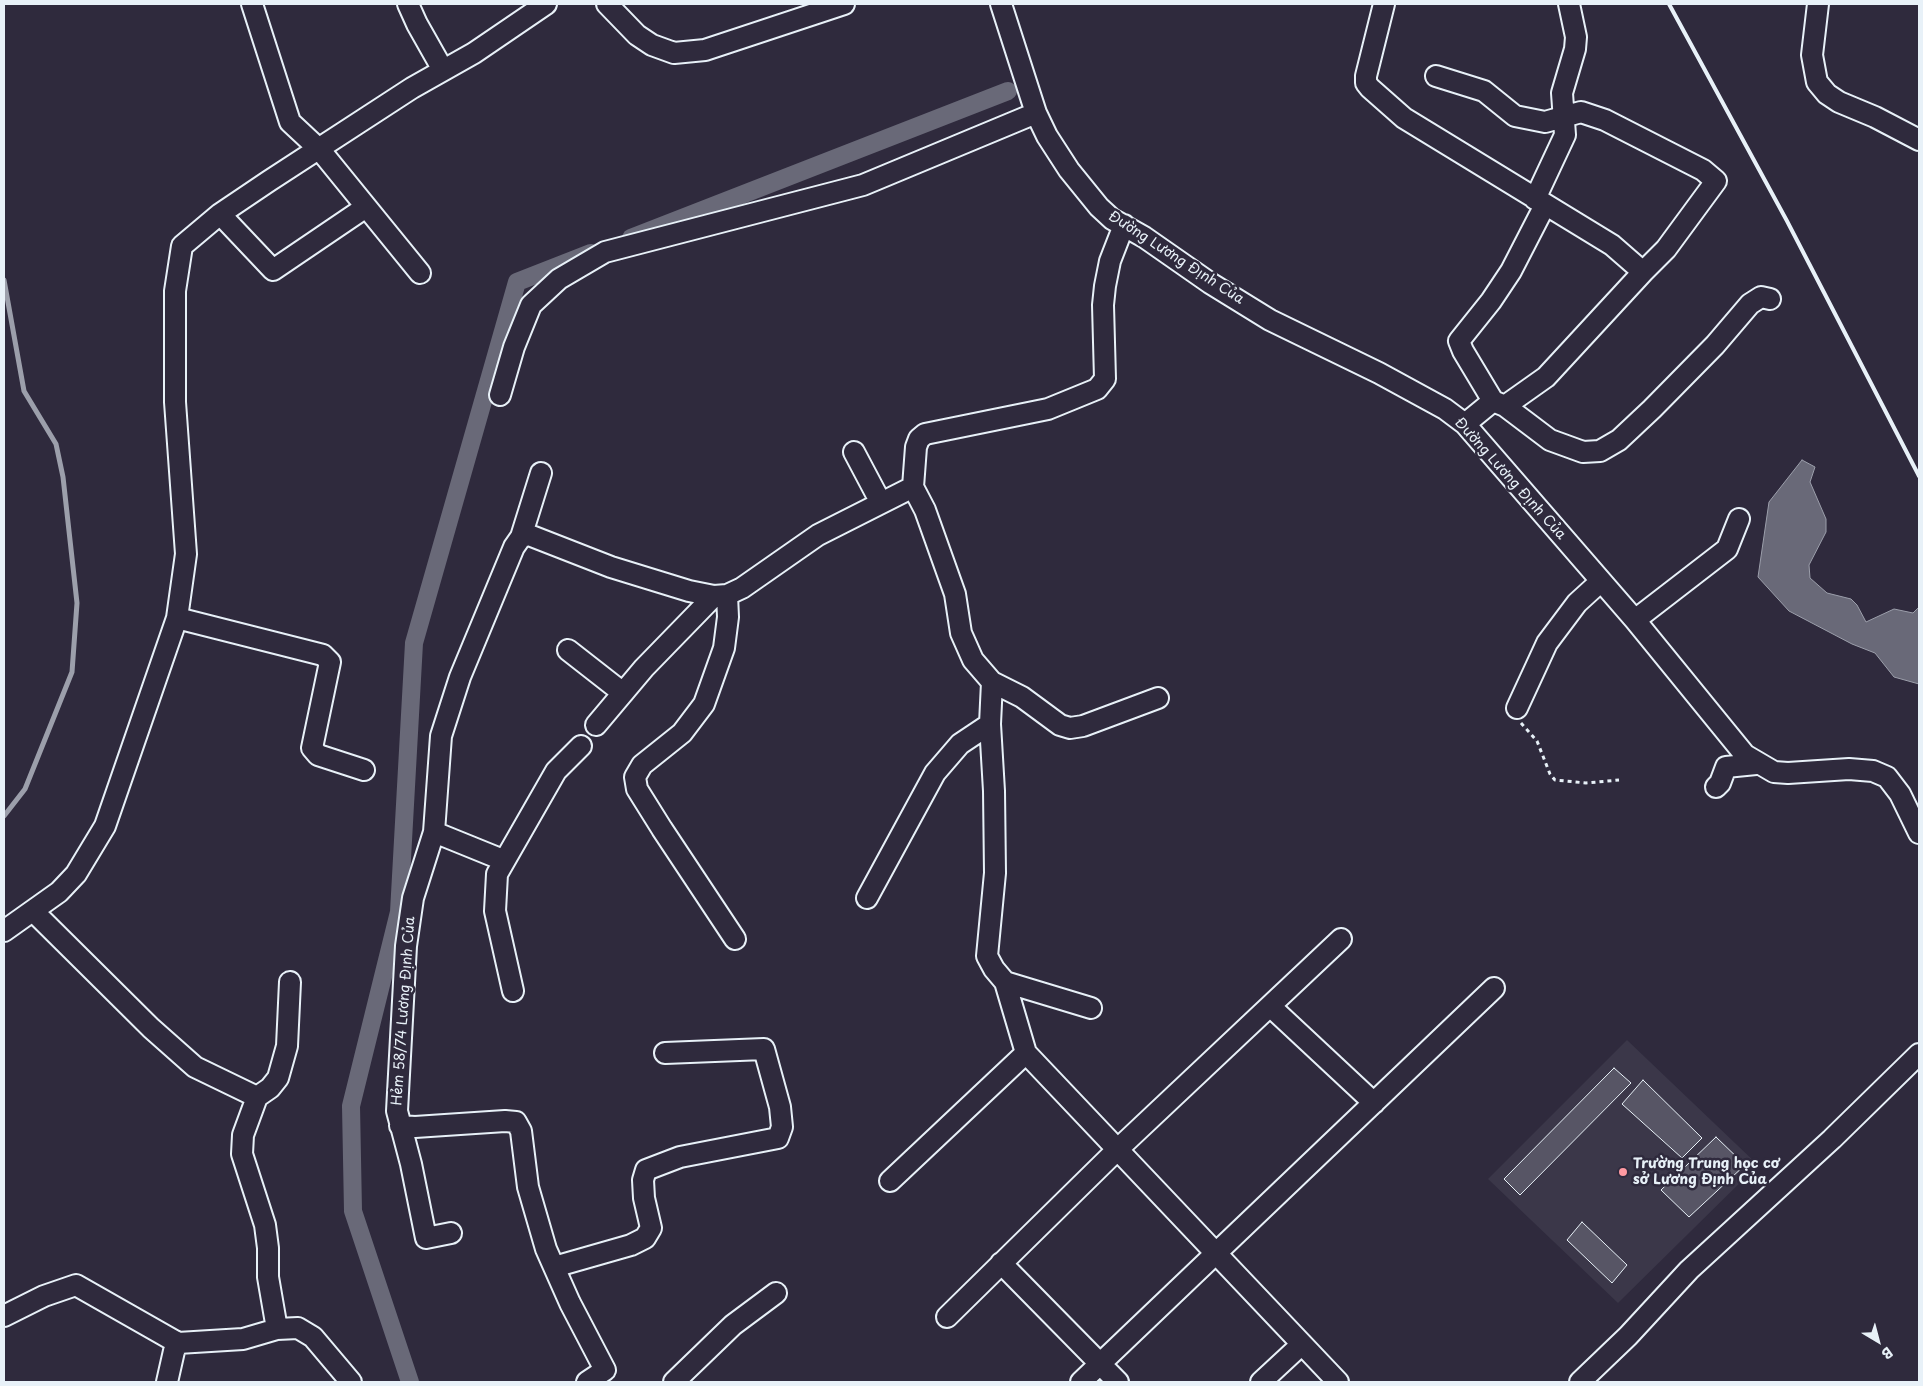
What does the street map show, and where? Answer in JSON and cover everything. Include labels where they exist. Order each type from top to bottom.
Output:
[{"type":"street","points":[[252,4],[290,122],[320,150],[420,273]]},
{"type":"street","points":[[408,4],[443,70]]},
{"type":"street","points":[[4,931],[59,892],[76,874],[105,826],[176,618],[186,554],[175,402],[175,291],[182,246],[220,214],[320,150],[388,103],[474,53],[546,4]]},
{"type":"street","points":[[607,4],[637,35],[652,44],[674,53],[705,50],[844,4]]},
{"type":"street","name":"Đường Lương Định Của","points":[[1001,4],[1036,113],[1057,153],[1083,189],[1099,207],[1270,320],[1379,373],[1445,408],[1465,424],[1600,582],[1635,620],[1745,755],[1756,764],[1774,772],[1849,769],[1873,771],[1887,776],[1900,794],[1919,833]]},
{"type":"street","points":[[1384,4],[1366,76],[1366,83],[1370,88],[1404,118],[1612,245],[1643,272]]},
{"type":"street","points":[[1569,4],[1576,37],[1575,49],[1562,93],[1565,135],[1546,171],[1540,202],[1511,270],[1491,301],[1460,341],[1463,351],[1499,403],[1550,440],[1583,452],[1600,451],[1619,440],[1652,409],[1715,345],[1750,304],[1761,297],[1770,298]]},
{"type":"street","points":[[1818,4],[1812,55],[1817,82],[1827,94],[1839,102],[1875,117],[1919,140]]},
{"type":"street","points":[[1436,76],[1484,91],[1515,116],[1545,122],[1581,112],[1605,120],[1703,170],[1716,181],[1666,248],[1546,377],[1465,424]]},
{"type":"street","points":[[500,395],[514,347],[531,305],[559,279],[605,252],[863,185],[1036,113]]},
{"type":"street","points":[[220,214],[273,270],[366,207]]},
{"type":"street","points":[[1124,225],[1110,261],[1104,295],[1106,379],[1097,389],[1048,409],[926,434],[919,438],[916,447],[913,487],[925,510],[955,594],[961,633],[973,660],[992,682],[1022,697],[1060,725],[1070,728],[1083,726],[1158,698]]},
{"type":"street","points":[[854,452],[881,503]]},
{"type":"street","name":"Hẻm 58/74 Lương Định Của","points":[[450,1234],[426,1238],[400,1126],[397,1100],[406,946],[413,898],[434,832],[440,736],[460,677],[503,574],[521,537],[542,473]]},
{"type":"street","points":[[596,725],[644,668],[720,596],[742,588],[818,536],[913,487]]},
{"type":"street","points":[[1635,620],[1727,549],[1739,519]]},
{"type":"street","points":[[521,537],[529,535],[611,567],[689,591],[720,596]]},
{"type":"street","points":[[1517,708],[1547,643],[1577,603],[1600,582]]},
{"type":"street","points":[[720,596],[728,617],[724,648],[704,704],[682,733],[642,765],[635,776],[638,789],[662,829],[736,939]]},
{"type":"street","points":[[176,618],[323,655],[330,662],[312,748],[318,755],[364,770]]},
{"type":"street","points":[[568,650],[623,693]]},
{"type":"street","points":[[992,682],[990,724],[994,790],[995,874],[987,956],[994,969],[1005,982],[1026,1053],[1338,1382]]},
{"type":"street","points":[[867,898],[935,773],[960,744],[990,724]]},
{"type":"street","points":[[513,991],[495,911],[497,874],[503,860],[556,771],[581,746]]},
{"type":"street","points":[[1716,787],[1720,783],[1726,767],[1756,764]]},
{"type":"street","points":[[434,832],[503,860]]},
{"type":"street","points":[[33,911],[151,1028],[196,1067],[257,1097]]},
{"type":"street","points":[[947,1317],[1118,1149],[1341,939]]},
{"type":"street","points":[[277,1329],[268,1277],[268,1248],[265,1225],[242,1154],[243,1135],[257,1097],[270,1088],[278,1078],[287,1046],[290,982]]},
{"type":"street","points":[[1005,982],[1091,1008]]},
{"type":"street","points":[[1081,1382],[1494,988]]},
{"type":"street","points":[[1270,1006],[1374,1103]]},
{"type":"street","points":[[554,1267],[631,1245],[646,1238],[651,1228],[644,1198],[643,1180],[646,1170],[680,1157],[778,1138],[782,1127],[780,1107],[764,1049],[665,1053]]},
{"type":"street","points":[[890,1182],[1026,1053]]},
{"type":"street","points":[[1580,1382],[1628,1336],[1690,1270],[1832,1139],[1919,1054]]},
{"type":"street","name":"Hẻm 58/74 Lương Định Của","points":[[400,1126],[415,1127],[505,1120],[516,1122],[521,1131],[531,1197],[546,1249],[570,1303],[606,1370],[587,1382]]},
{"type":"street","points":[[1001,1263],[1118,1382]]},
{"type":"street","points":[[4,1316],[44,1296],[76,1285],[178,1343],[243,1338],[277,1329],[298,1328],[313,1337],[351,1382]]},
{"type":"street","points":[[674,1382],[733,1325],[776,1293]]},
{"type":"street","points":[[167,1382],[174,1351],[178,1343]]},
{"type":"street","points":[[1261,1382],[1302,1344]]},
{"type":"path","points":[[1517,708],[1517,719],[1537,741],[1550,774],[1555,780],[1586,783],[1619,780]]},
{"type":"shaded area","name":"Trường Trung học cơ sở Lương Định Của","points":[[1627,1040],[1758,1165],[1618,1303],[1488,1179]]},
{"type":"water","points":[[1802,460],[1815,467],[1810,482],[1826,519],[1826,532],[1809,565],[1810,578],[1827,593],[1851,599],[1857,605],[1866,622],[1894,609],[1913,613],[1919,607],[1919,684],[1894,677],[1875,653],[1852,644],[1789,611],[1758,577],[1769,502]]},
{"type":"building","points":[[1614,1068],[1631,1083],[1520,1195],[1504,1179]]},
{"type":"building","points":[[1643,1080],[1702,1138],[1682,1158],[1622,1104]]},
{"type":"building","points":[[1716,1137],[1745,1165],[1689,1217],[1661,1190]]},
{"type":"building","points":[[1582,1222],[1627,1265],[1612,1283],[1567,1240]]},
{"type":"waterway","points":[[631,238],[1008,91]]},
{"type":"waterway","points":[[410,1382],[353,1211],[351,1106],[399,912],[414,643],[517,282],[591,253]]},
{"type":"waterway","points":[[4,280],[24,391],[56,444],[63,477],[77,603],[72,672],[25,789],[4,816]]},
{"type":"railway","points":[[1669,4],[1787,221],[1919,476]]},
{"type":"place","name":"Trường Trung học cơ sở Lương Định Của","points":[[1623,1172]]}]
